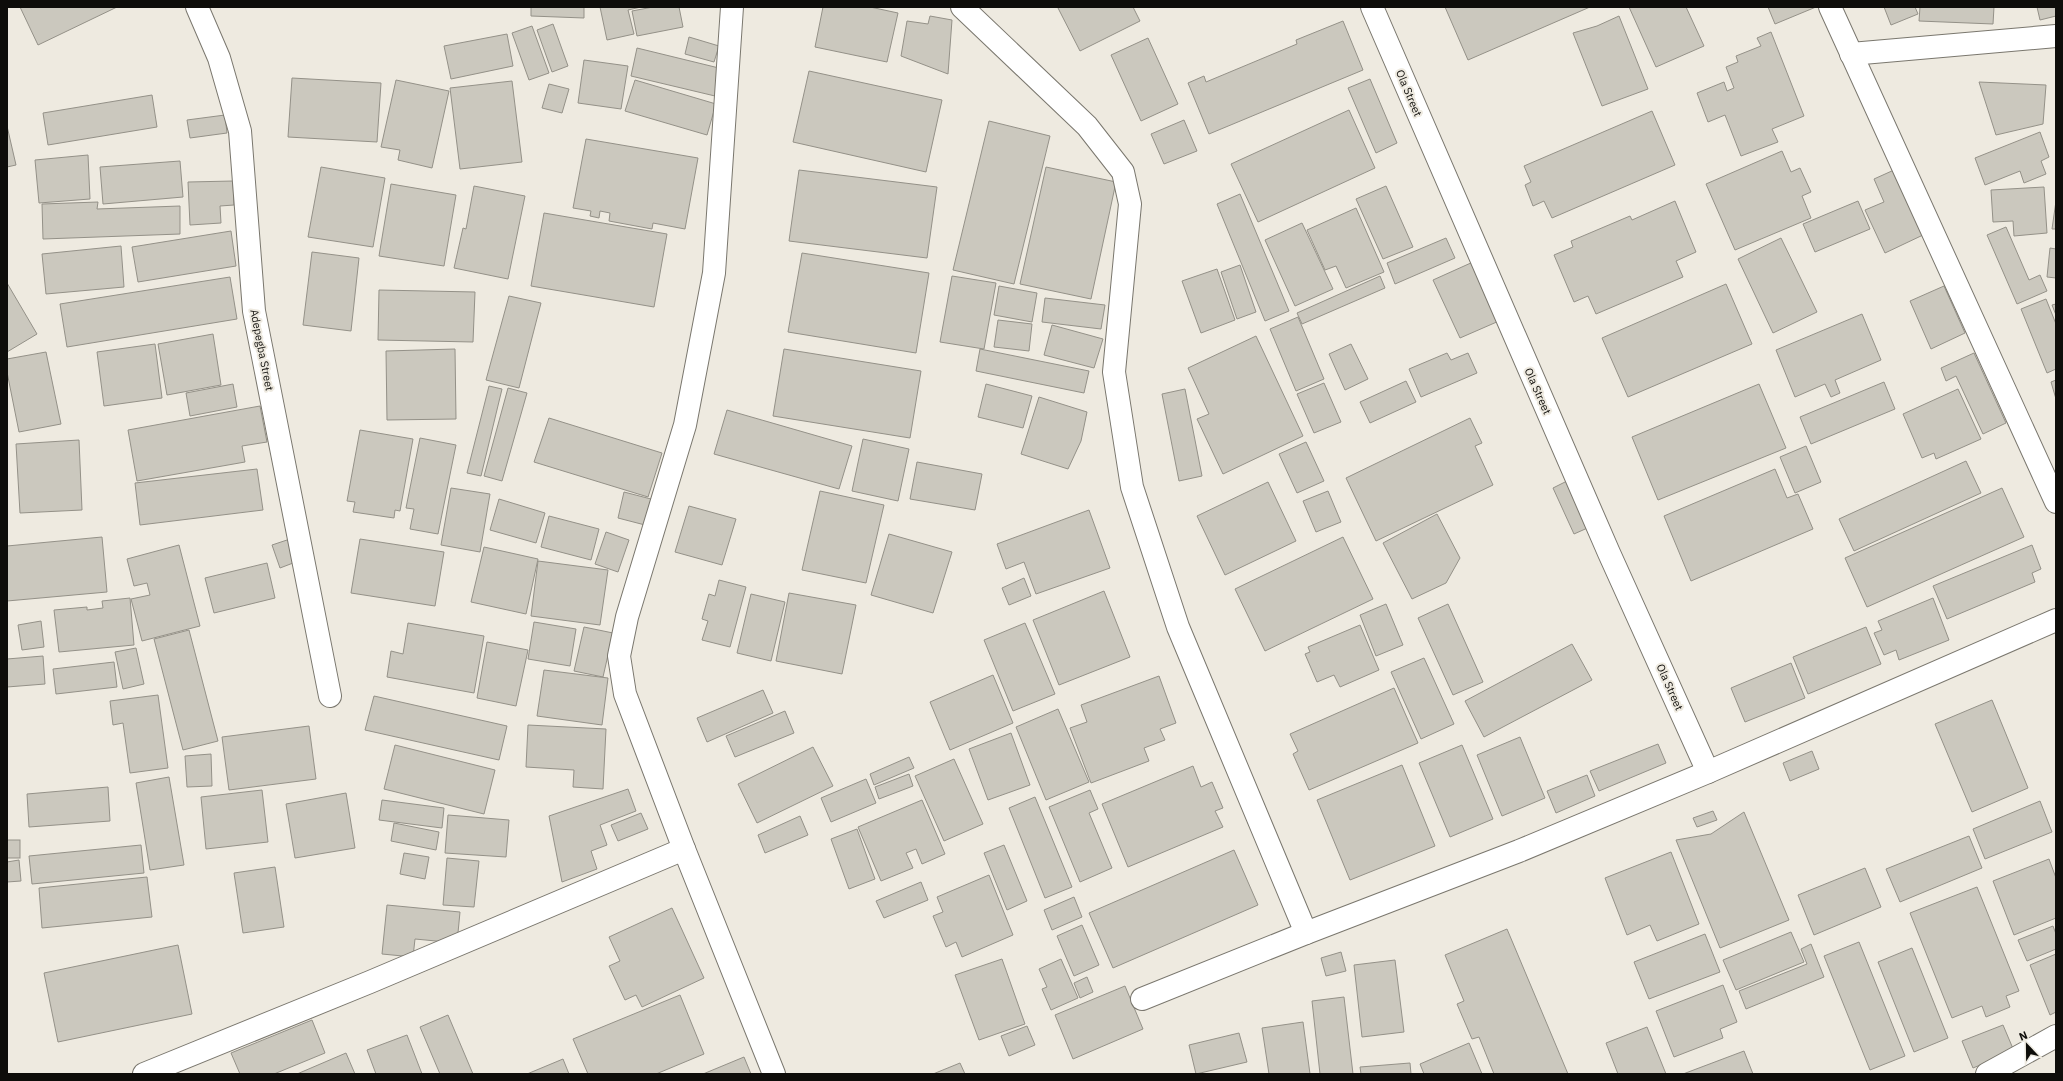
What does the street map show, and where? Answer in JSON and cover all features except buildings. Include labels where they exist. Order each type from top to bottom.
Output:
[{"type":"street","name":"Adepegba Street","points":[[197,7],[218,58],[240,131],[254,311],[330,696]]},
{"type":"street","points":[[732,7],[714,273],[684,425],[627,617],[619,656],[625,694],[684,849],[774,1074]]},
{"type":"street","points":[[962,7],[1087,126],[1123,172],[1130,204],[1114,372],[1132,487],[1178,627],[1306,933]]},
{"type":"street","name":"Ola Street","points":[[1372,7],[1609,553],[1708,772]]},
{"type":"street","points":[[1830,7],[2051,478],[2056,502]]},
{"type":"street","points":[[1851,54],[2056,36]]},
{"type":"street","points":[[1142,998],[1519,851],[1708,772],[2056,620]]},
{"type":"street","points":[[144,1074],[370,982],[684,849]]},
{"type":"street","points":[[1986,1074],[2056,1036]]}]
